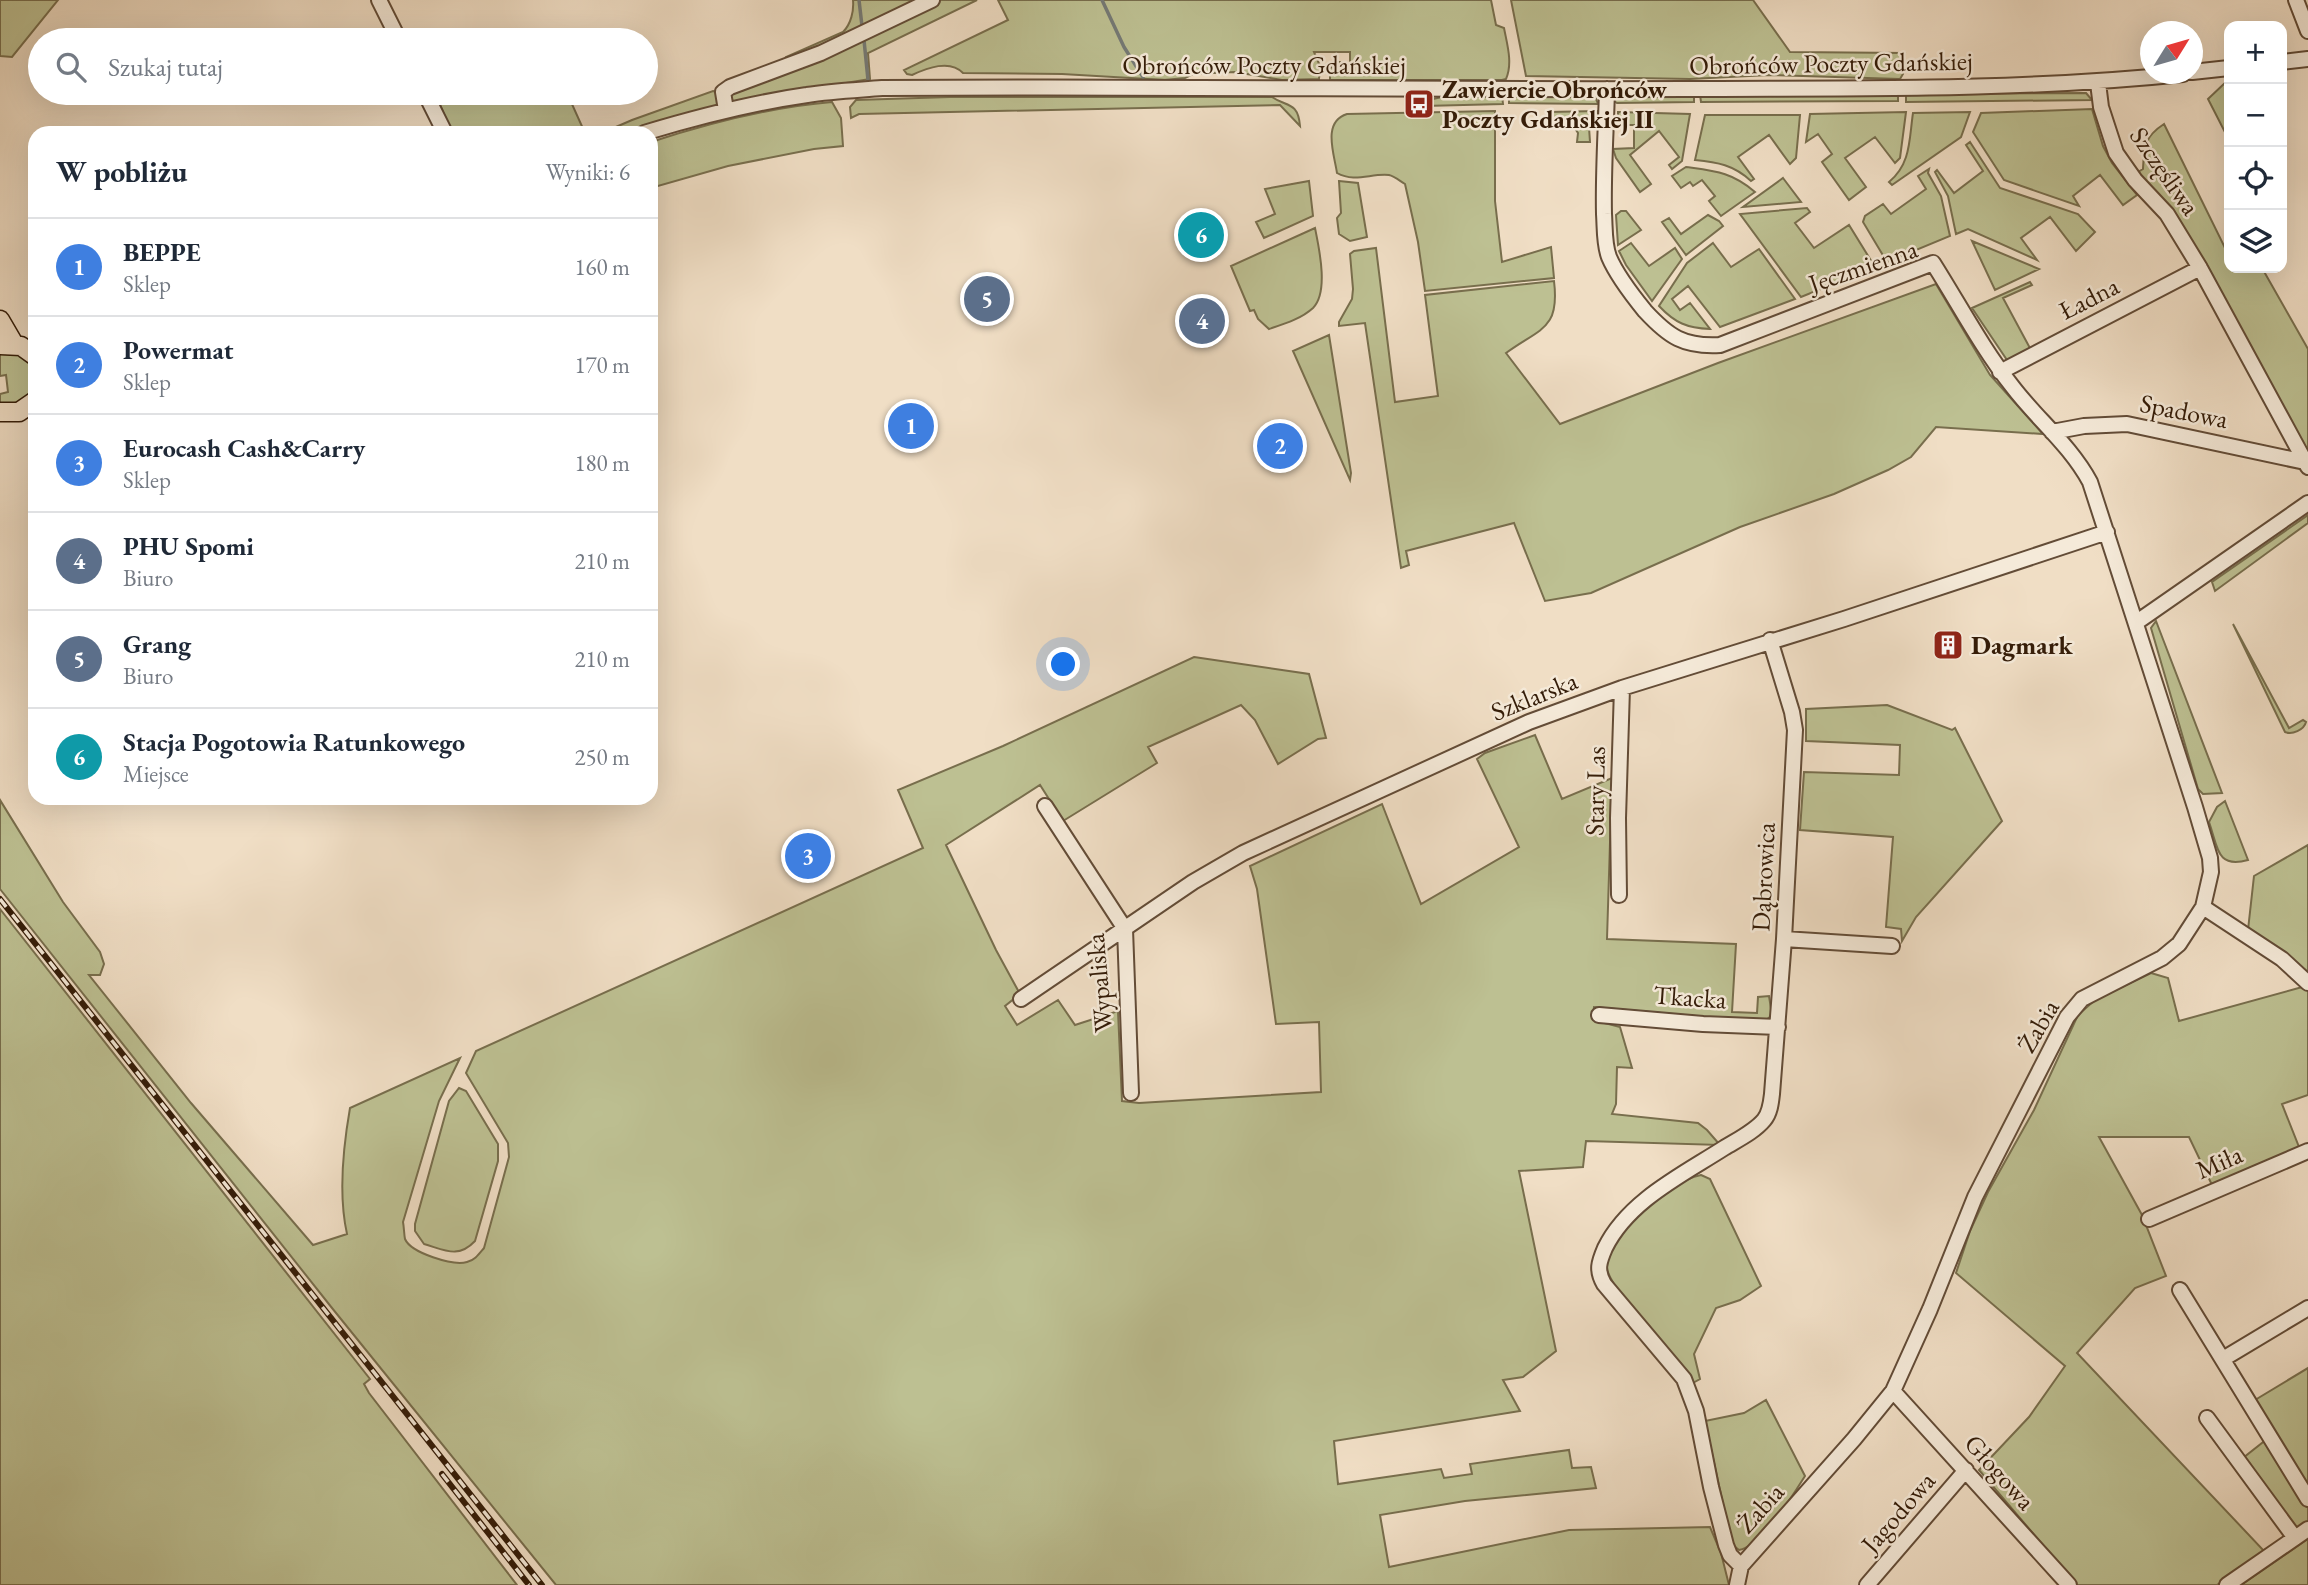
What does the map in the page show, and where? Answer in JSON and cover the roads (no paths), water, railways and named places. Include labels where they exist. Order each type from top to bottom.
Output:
[{"type":"main road","points":[[0,320],[7,345],[28,350]]},
{"type":"main road","points":[[0,412],[19,412],[28,406]]},
{"type":"street","points":[[379,0],[393,28]]},
{"type":"street","points":[[726,110],[723,92],[730,87],[821,53],[932,0]]},
{"type":"street","points":[[2296,0],[2308,31]]},
{"type":"street","points":[[2287,61],[2308,59]]},
{"type":"street","points":[[2203,71],[2224,69]]},
{"type":"street","name":"Obrońców Poczty Gdańskiej","points":[[658,129],[726,110],[808,94],[882,88],[1911,88],[2098,83],[2140,79]]},
{"type":"street","name":"Szczęśliwa","points":[[2098,83],[2101,107],[2116,153],[2135,180],[2167,214],[2200,268],[2307,465]]},
{"type":"street","name":"Jęczmienna","points":[[1607,89],[1604,204],[1608,255],[1618,274],[1665,331],[1687,344],[1720,345],[1933,263],[2000,372],[2084,470],[2095,495],[2137,622]]},
{"type":"street","points":[[431,105],[442,126]]},
{"type":"street","name":"Ładna","points":[[2000,372],[2200,268]]},
{"type":"street","name":"Spadowa","points":[[2052,432],[2084,426],[2127,424],[2307,465]]},
{"type":"street","points":[[2137,622],[2308,503]]},
{"type":"street","name":"Szklarska","points":[[1021,999],[1193,882],[1243,853],[1529,722],[1622,688],[1844,619],[2107,532]]},
{"type":"street","name":"Żabia","points":[[1737,1585],[1741,1566],[1893,1391],[1930,1310],[1975,1197],[2067,1017],[2082,999],[2162,958],[2179,944],[2203,907],[2210,884],[2210,858],[2137,622]]},
{"type":"street","name":"Dąbrowica","points":[[1763,1121],[1772,1094],[1778,1027],[1795,730],[1770,640]]},
{"type":"street","name":"Stary Las","points":[[1619,895],[1618,818],[1622,688]]},
{"type":"street","name":"Wypaliska","points":[[1045,806],[1125,929],[1131,1093]]},
{"type":"street","points":[[2203,907],[2282,959],[2308,983]]},
{"type":"street","points":[[1784,939],[1892,946]]},
{"type":"street","name":"Tkacka","points":[[1599,1015],[1778,1027]]},
{"type":"street","name":"Żabia","points":[[1741,1566],[1730,1555],[1726,1545],[1696,1411],[1679,1372],[1604,1284],[1598,1263],[1625,1217],[1763,1121]]},
{"type":"street","name":"Miła","points":[[2149,1219],[2308,1151]]},
{"type":"street","points":[[2180,1290],[2308,1499]]},
{"type":"street","points":[[2223,1360],[2308,1308]]},
{"type":"street","name":"Głogowa","points":[[1893,1391],[2069,1585]]},
{"type":"street","points":[[2207,1418],[2295,1538]]},
{"type":"street","name":"Jagodowa","points":[[1867,1585],[1966,1471]]},
{"type":"street","points":[[2227,1585],[2308,1529]]},
{"type":"waterway","points":[[859,0],[862,26]]},
{"type":"waterway","points":[[1102,0],[1124,47],[1143,77]]},
{"type":"waterway","points":[[864,40],[868,80]]},
{"type":"railway","points":[[0,899],[542,1585]]},
{"type":"railway","points":[[442,1474],[529,1585]]},
{"type":"place","name":"Zawiercie Obrońców Poczty Gdańskiej II","points":[[1419,104]]},
{"type":"place","name":"Stacja Pogotowia Ratunkowego","points":[[1201,235]]},
{"type":"place","name":"Grang","points":[[987,299]]},
{"type":"place","name":"PHU Spomi","points":[[1202,321]]},
{"type":"place","name":"BEPPE","points":[[911,426]]},
{"type":"place","name":"Powermat","points":[[1280,446]]},
{"type":"place","name":"Dagmark","points":[[1948,645]]},
{"type":"place","name":"Eurocash Cash&Carry","points":[[808,856]]}]
